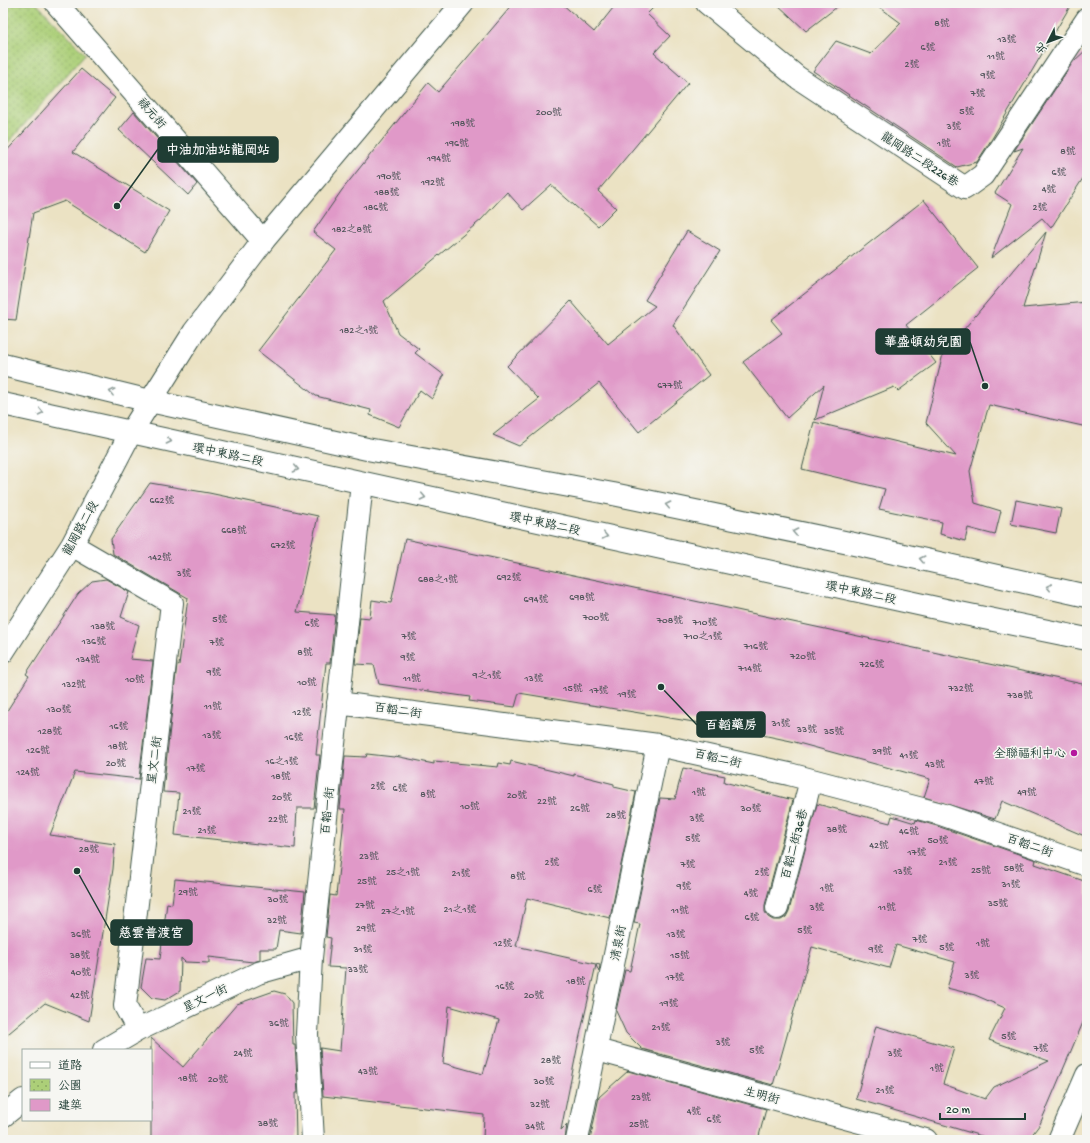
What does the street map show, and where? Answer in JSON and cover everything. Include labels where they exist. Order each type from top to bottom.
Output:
[{"type":"main road","name":"祿元街","points":[[56,3],[263,241]]},
{"type":"main road","name":"龍岡路二段","points":[[3,652],[72,545],[131,432],[194,332],[263,241],[463,3]]},
{"type":"main road","name":"龍岡路二段226巷","points":[[707,3],[797,77],[965,188],[983,175],[1087,19]]},
{"type":"main road","points":[[3,365],[150,402],[367,449],[613,494],[854,544],[1087,596]]},
{"type":"main road","name":"環中東路二段","points":[[3,404],[362,484],[1087,639]]},
{"type":"main road","name":"百韜一街","points":[[313,1140],[307,1034],[311,958],[362,484]]},
{"type":"main road","name":"星文二街","points":[[72,545],[172,603],[125,1006],[138,1030]]},
{"type":"main road","name":"百韜二街","points":[[338,703],[658,745],[811,780],[941,814],[1087,865]]},
{"type":"main road","name":"清泉街","points":[[577,1140],[597,1050],[658,745]]},
{"type":"main road","name":"百韜二街36巷","points":[[777,908],[811,780]]},
{"type":"main road","name":"星文一街","points":[[106,1049],[138,1030],[258,973],[311,958]]},
{"type":"main road","name":"生明街","points":[[597,1050],[926,1140]]},
{"type":"main road","points":[[1059,1140],[1087,1075]]},
{"type":"main road","points":[[3,1116],[22,1101]]},
{"type":"green space","points":[[3,3],[36,3],[85,54],[3,149]]},
{"type":"building","points":[[514,3],[561,3],[594,32],[617,3],[658,3],[647,14],[670,36],[654,53],[688,83],[598,191],[616,208],[598,226],[551,185],[523,210],[507,192],[481,220],[384,301],[398,333],[419,349],[415,353],[444,375],[432,399],[420,390],[399,427],[370,415],[371,410],[316,396],[258,351],[336,250],[313,232],[342,190],[428,83],[438,92]]},
{"type":"building","points":[[776,3],[842,3],[806,31]]},
{"type":"building","points":[[874,3],[1072,3],[977,162],[957,167],[813,71],[836,41],[871,54],[901,23]]},
{"type":"building","points":[[1087,49],[1087,172],[1051,228],[1042,218],[991,258],[1012,204],[995,193],[1023,148],[1014,151],[1073,62]]},
{"type":"building","points":[[81,69],[115,98],[73,152],[169,211],[145,252],[65,201],[33,213],[16,320],[3,319],[3,155]]},
{"type":"building","points":[[134,112],[197,184],[188,195],[119,130]]},
{"type":"building","points":[[924,200],[978,268],[906,325],[936,363],[898,391],[894,387],[815,420],[824,385],[787,418],[743,362],[782,333],[771,320]]},
{"type":"building","points":[[687,231],[720,251],[673,325],[709,375],[639,432],[599,383],[519,446],[493,435],[539,399],[507,366],[571,301],[608,344],[655,306],[645,300]]},
{"type":"building","points":[[1046,232],[1023,308],[1087,302],[1087,427],[989,405],[970,471],[975,503],[1001,511],[995,535],[968,528],[965,541],[940,534],[942,522],[879,509],[885,489],[802,469],[814,422],[956,456],[926,423],[943,354]]},
{"type":"building","points":[[150,483],[209,493],[318,516],[297,612],[335,615],[330,663],[326,663],[316,755],[320,755],[314,808],[297,808],[295,848],[175,835],[179,793],[163,792],[177,664],[179,665],[188,598],[113,554],[111,539]]},
{"type":"building","points":[[1016,500],[1061,509],[1056,533],[1011,524]]},
{"type":"building","points":[[405,539],[1087,685],[1087,837],[1002,801],[995,819],[924,797],[930,779],[791,741],[724,727],[519,693],[515,707],[469,701],[470,697],[379,684],[374,665],[355,664],[360,617],[370,618],[372,600],[391,603]]},
{"type":"building","points":[[106,579],[129,592],[121,617],[139,625],[130,659],[153,661],[139,779],[75,772],[50,835],[115,844],[113,869],[89,1021],[45,1003],[3,1038],[3,717],[29,676],[26,674],[78,594],[92,581]]},
{"type":"building","points":[[367,754],[395,756],[434,764],[434,761],[498,767],[499,763],[510,765],[511,761],[574,776],[574,774],[614,784],[614,787],[636,792],[610,918],[527,898],[516,946],[600,965],[599,972],[596,965],[578,1044],[561,1130],[567,1124],[565,1140],[483,1140],[484,1115],[323,1096],[320,1048],[340,1051],[346,968],[328,967],[331,938],[326,937],[330,895],[336,896],[345,809],[340,809],[345,756],[366,757]],"holes":[[[449,1006],[499,1020],[483,1074],[443,1063]]]},
{"type":"building","points":[[683,768],[725,776],[724,782],[793,800],[765,905],[765,912],[768,917],[773,920],[781,920],[786,917],[789,911],[817,804],[890,823],[892,816],[915,823],[916,820],[937,826],[1036,860],[1035,864],[1087,882],[1087,1013],[1040,1124],[1031,1136],[1020,1140],[995,1140],[856,1099],[876,1026],[954,1048],[943,1084],[985,1099],[994,1087],[1049,1061],[989,1040],[1005,1008],[975,995],[947,988],[955,962],[896,945],[889,968],[812,947],[773,1085],[642,1049],[626,1033],[616,1011],[625,970],[630,971],[640,924],[634,923],[660,798],[675,799]]},
{"type":"building","points":[[175,879],[305,892],[301,933],[279,930],[276,949],[260,949],[260,960],[253,962],[209,957],[209,963],[185,962],[181,958],[180,991],[165,1000],[152,998],[141,987],[146,958],[160,959],[167,903],[172,904]]},
{"type":"building","points":[[274,991],[285,994],[292,1003],[293,1045],[295,1045],[298,1093],[295,1093],[296,1140],[151,1140],[151,1038],[183,1067],[237,1004]]},
{"type":"building","points":[[628,1071],[766,1109],[758,1140],[590,1140],[599,1097]]},
{"type":"place","name":"中油加油站龍岡站","points":[[117,206]]},
{"type":"place","name":"華盛頓幼兒園","points":[[985,386]]},
{"type":"place","name":"百韜藥房","points":[[661,687]]},
{"type":"place","name":"全聯福利中心","points":[[1074,753]]},
{"type":"place","name":"慈雲普渡宮","points":[[77,871]]}]
